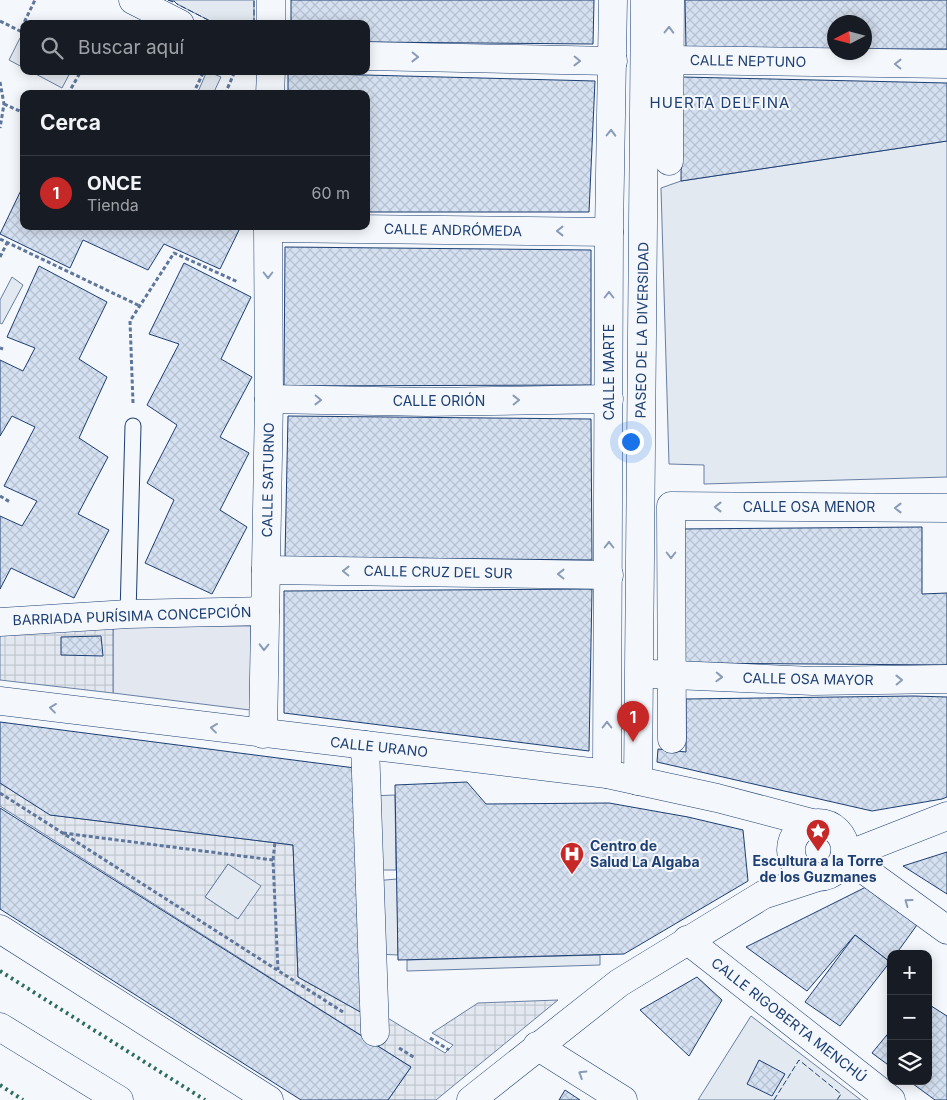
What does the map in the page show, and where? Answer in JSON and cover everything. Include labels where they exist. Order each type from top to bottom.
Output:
[{"type":"street","points":[[133,0],[172,20]]},
{"type":"street","points":[[271,0],[271,20]]},
{"type":"street","name":"CALLE MARTE","points":[[607,774],[609,232],[613,0]]},
{"type":"street","name":"PASEO DE LA DIVERSIDAD","points":[[638,781],[645,0]]},
{"type":"street","points":[[669,161],[668,60],[670,0]]},
{"type":"street","points":[[370,56],[612,62]]},
{"type":"street","name":"CALLE NEPTUNO","points":[[668,60],[947,64]]},
{"type":"street","points":[[270,90],[271,75]]},
{"type":"street","name":"CALLE ANDRÓMEDA","points":[[370,228],[609,232]]},
{"type":"street","name":"CALLE SATURNO","points":[[263,734],[269,399],[268,230]]},
{"type":"street","name":"CALLE ORIÓN","points":[[269,399],[427,402],[609,399]]},
{"type":"street","name":"CALLE OSA MENOR","points":[[670,675],[671,506],[947,508]]},
{"type":"street","name":"CALLE CRUZ DEL SUR","points":[[266,570],[609,575]]},
{"type":"street","name":"BARRIADA PURÍSIMA CONCEPCIÓN","points":[[0,622],[128,614],[265,611]]},
{"type":"street","name":"CALLE OSA MAYOR","points":[[608,672],[813,680],[947,679]]},
{"type":"street","points":[[670,675],[672,739]]},
{"type":"street","name":"CALLE URANO","points":[[0,702],[607,774],[717,798],[824,826],[876,843]]},
{"type":"street","points":[[364,745],[375,1032]]},
{"type":"street","name":"CALLE URANO","points":[[755,809],[792,852]]},
{"type":"street","points":[[845,856],[947,816]]},
{"type":"street","points":[[471,1100],[619,983],[687,940],[763,895],[815,878],[831,875],[842,864],[845,856],[844,841],[824,826],[799,831],[792,852],[763,895]]},
{"type":"street","points":[[792,852],[801,872],[815,878]]},
{"type":"street","points":[[845,856],[947,930]]},
{"type":"street","points":[[0,929],[269,1100]]},
{"type":"street","name":"CALLE RIGOBERTA MENCHÚ","points":[[687,940],[891,1100]]},
{"type":"street","points":[[0,1027],[119,1100]]},
{"type":"street","points":[[537,1046],[623,1100]]},
{"type":"lane","points":[[128,614],[133,426]]},
{"type":"path","points":[[27,20],[35,0]]},
{"type":"path","points":[[0,22],[20,31]]},
{"type":"path","points":[[70,90],[79,75]]},
{"type":"path","points":[[196,90],[202,75]]},
{"type":"path","points":[[227,90],[233,75]]},
{"type":"path","points":[[0,82],[4,104],[0,128]]},
{"type":"path","points":[[4,104],[20,111]]},
{"type":"path","points":[[0,239],[140,306]]},
{"type":"path","points":[[0,257],[7,243]]},
{"type":"path","points":[[133,426],[130,322],[174,252],[268,296]]},
{"type":"path","points":[[0,496],[10,502]]},
{"type":"path","points":[[0,793],[416,1058]]},
{"type":"path","points":[[61,832],[273,860]]},
{"type":"path","points":[[274,842],[273,860],[278,970]]},
{"type":"path","points":[[430,1038],[449,1050]]},
{"type":"shaded area","points":[[168,0],[254,0],[254,20],[208,20],[174,1]]},
{"type":"shaded area","points":[[20,38],[20,66],[9,60]]},
{"type":"shaded area","points":[[38,75],[69,75],[62,88]]},
{"type":"shaded area","points":[[205,75],[221,77],[215,90],[199,90]]},
{"type":"shaded area","points":[[947,141],[947,477],[704,484],[704,465],[669,464],[661,188],[681,181]]},
{"type":"shaded area","points":[[12,277],[23,285],[2,324],[0,323],[0,300]]},
{"type":"shaded area","points":[[113,625],[251,626],[250,710],[113,693]]},
{"type":"shaded area","points":[[113,625],[113,693],[0,680],[0,632]]},
{"type":"shaded area","points":[[0,783],[51,815],[293,845],[298,977],[364,1014],[386,1017],[445,1053],[453,1045],[432,1033],[478,1003],[558,1000],[436,1100],[388,1100],[411,1067],[0,806]],"holes":[[[228,864],[261,886],[238,919],[205,897]]]},
{"type":"shaded area","points":[[395,795],[396,870],[374,870],[371,796]]},
{"type":"shaded area","points":[[228,864],[262,886],[238,919],[205,897]]},
{"type":"shaded area","points":[[397,879],[398,955],[377,954],[374,881]]},
{"type":"shaded area","points":[[600,955],[600,965],[407,971],[407,960]]},
{"type":"shaded area","points":[[751,1016],[861,1100],[698,1100]]},
{"type":"building","points":[[291,0],[594,0],[593,44],[370,42],[370,20],[291,20]]},
{"type":"building","points":[[685,0],[947,0],[947,49],[872,49],[872,15],[827,15],[827,49],[686,49]]},
{"type":"building","points":[[288,75],[595,81],[589,212],[370,212],[370,90],[288,90]]},
{"type":"building","points":[[682,77],[947,83],[947,141],[681,181]]},
{"type":"building","points":[[20,192],[20,230],[239,230],[220,269],[164,244],[148,270],[83,240],[70,268],[0,234]]},
{"type":"building","points":[[285,247],[591,250],[591,385],[284,386]]},
{"type":"building","points":[[184,263],[251,297],[221,359],[252,377],[220,437],[249,453],[220,510],[247,527],[212,594],[145,563],[174,500],[147,483],[177,425],[147,405],[179,344],[149,334]]},
{"type":"building","points":[[39,266],[107,302],[79,359],[107,377],[79,438],[108,457],[78,514],[109,530],[74,598],[11,568],[0,589],[0,516],[22,526],[37,501],[4,486],[35,427],[12,416],[0,436],[0,360],[23,371],[35,348],[7,337]]},
{"type":"building","points":[[288,416],[591,419],[592,560],[285,557]]},
{"type":"building","points":[[922,527],[922,594],[947,593],[947,665],[678,663],[679,529]]},
{"type":"building","points":[[592,589],[589,751],[284,713],[284,591]]},
{"type":"building","points":[[101,636],[103,656],[61,655],[61,637]]},
{"type":"building","points":[[947,697],[947,797],[942,799],[872,811],[657,762],[658,749],[686,752],[686,699]]},
{"type":"building","points":[[0,722],[355,768],[364,1014],[298,977],[293,845],[50,815],[0,783]]},
{"type":"building","name":"Centro de Salud La Algaba","points":[[467,782],[486,804],[609,803],[688,817],[743,830],[748,881],[624,954],[398,960],[395,785]]},
{"type":"building","points":[[0,808],[411,1067],[388,1100],[301,1100],[0,909]]},
{"type":"building","points":[[947,852],[947,894],[903,866]]},
{"type":"building","points":[[876,882],[922,918],[899,950],[887,950],[887,960],[855,935],[807,991],[746,947]]},
{"type":"building","points":[[855,935],[887,960],[887,966],[840,1026],[805,1002]]},
{"type":"building","points":[[697,977],[722,1000],[689,1056],[640,1010]]},
{"type":"building","points":[[932,1007],[947,1016],[947,1100],[935,1100],[914,1085],[932,1085]]},
{"type":"building","points":[[887,1035],[887,1064],[872,1053]]},
{"type":"building","points":[[759,1060],[785,1074],[772,1096],[747,1084]]},
{"type":"building","points":[[565,1090],[580,1100],[559,1100]]},
{"type":"hedge","points":[[0,971],[205,1100]]},
{"type":"hedge","points":[[0,1085],[23,1100]]},
{"type":"fence","points":[[168,0],[173,2],[173,0],[177,4],[208,20]]},
{"type":"fence","points":[[254,0],[254,20]]},
{"type":"fence","points":[[774,1100],[799,1060],[841,1094],[837,1100]]},
{"type":"place","name":"ONCE","points":[[633,742]]},
{"type":"place","name":"Escultura a la Torre de los Guzmanes","points":[[818,852]]},
{"type":"place","name":"Centro de Salud La Algaba","points":[[572,875]]},
{"type":"district","name":"HUERTA DELFINA","points":[[720,103]]}]
